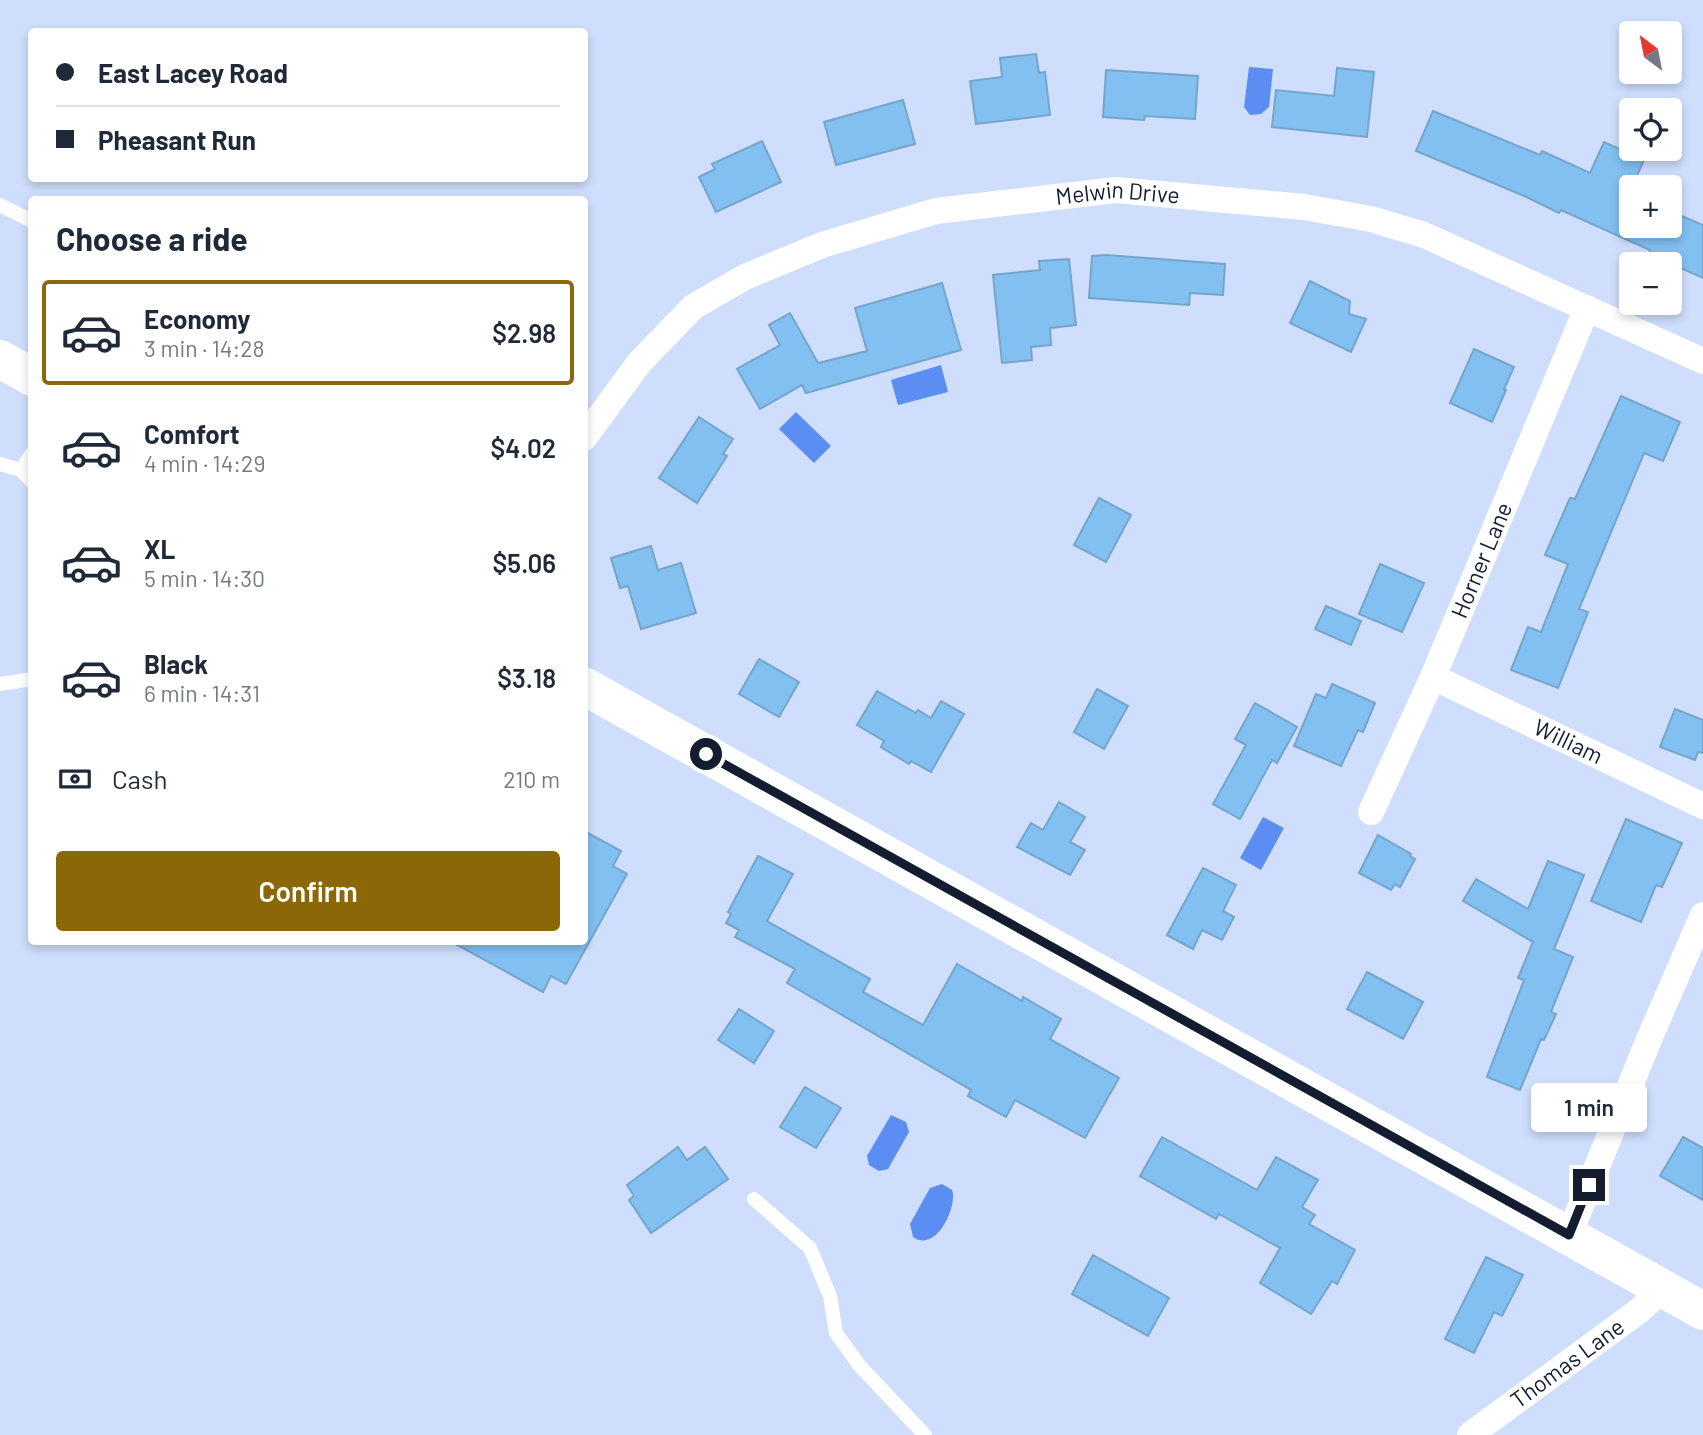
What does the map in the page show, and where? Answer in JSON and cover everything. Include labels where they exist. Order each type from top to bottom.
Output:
[{"type":"street","name":"Melwin Drive","points":[[588,433],[639,363],[693,307],[745,277],[822,245],[936,211],[1116,190],[1304,207],[1371,219],[1424,235],[1703,361]]},
{"type":"street","name":"Horner Lane","points":[[1371,812],[1433,677],[1587,308]]},
{"type":"street","points":[[0,359],[28,375]]},
{"type":"street","name":"William","points":[[1433,677],[1703,806]]},
{"type":"street","points":[[588,688],[1703,1311]]},
{"type":"street","points":[[1569,1235],[1703,915]]},
{"type":"street","name":"Thomas Lane","points":[[1470,1435],[1629,1318],[1663,1289]]},
{"type":"lane","points":[[0,205],[28,219]]},
{"type":"lane","points":[[21,470],[28,459]]},
{"type":"lane","points":[[0,464],[21,470],[28,478]]},
{"type":"lane","points":[[0,684],[28,680]]},
{"type":"lane","points":[[754,1199],[810,1248],[830,1296],[836,1333],[859,1365],[925,1435]]},
{"type":"water","points":[[1249,67],[1273,69],[1269,107],[1261,114],[1250,115],[1244,107]]},
{"type":"water","points":[[941,365],[948,392],[898,405],[891,380]]},
{"type":"water","points":[[796,412],[831,446],[814,463],[779,429]]},
{"type":"water","points":[[1263,817],[1284,828],[1261,870],[1240,858]]},
{"type":"water","points":[[891,1115],[906,1122],[909,1132],[888,1169],[879,1171],[869,1165],[867,1156]]},
{"type":"water","points":[[942,1184],[952,1190],[949,1216],[930,1239],[913,1237],[910,1224],[930,1188]]},
{"type":"building","points":[[1036,54],[1039,73],[1045,72],[1050,115],[976,124],[970,81],[1002,77],[1000,58]]},
{"type":"building","points":[[1337,68],[1374,72],[1367,137],[1272,127],[1276,90],[1334,96]]},
{"type":"building","points":[[1106,70],[1198,76],[1195,119],[1145,116],[1144,120],[1103,117]]},
{"type":"building","points":[[903,100],[915,144],[836,165],[824,122]]},
{"type":"building","points":[[1433,111],[1540,155],[1542,151],[1590,173],[1604,142],[1619,149],[1619,161],[1644,161],[1637,175],[1619,175],[1619,236],[1416,151]]},
{"type":"building","points":[[762,141],[781,182],[716,212],[699,177],[715,169],[712,164]]},
{"type":"building","points":[[1682,216],[1703,225],[1703,278],[1682,269],[1682,252],[1650,250],[1623,238],[1682,238]]},
{"type":"building","points":[[1092,256],[1225,264],[1223,295],[1190,293],[1189,305],[1089,298]]},
{"type":"building","points":[[1069,259],[1076,325],[1050,328],[1051,345],[1031,347],[1032,360],[1002,363],[993,275],[1040,270],[1039,261]]},
{"type":"building","points":[[1310,281],[1350,301],[1349,314],[1366,319],[1351,352],[1290,323]]},
{"type":"building","points":[[942,283],[961,350],[806,393],[802,385],[760,409],[737,369],[780,345],[769,325],[790,313],[818,363],[867,351],[855,308]]},
{"type":"building","points":[[1474,349],[1514,367],[1492,422],[1450,403]]},
{"type":"building","points":[[1621,396],[1680,422],[1663,461],[1644,453],[1579,609],[1588,612],[1558,688],[1511,670],[1528,627],[1541,632],[1568,564],[1545,555],[1570,498],[1575,499]]},
{"type":"building","points":[[699,417],[733,439],[723,454],[727,456],[697,503],[659,478]]},
{"type":"building","points":[[1099,498],[1131,515],[1106,562],[1074,545]]},
{"type":"building","points":[[651,546],[658,570],[681,563],[696,613],[641,629],[628,586],[620,588],[611,558]]},
{"type":"building","points":[[1380,564],[1424,583],[1402,632],[1359,614]]},
{"type":"building","points":[[1326,606],[1361,621],[1351,645],[1315,629]]},
{"type":"building","points":[[759,659],[799,682],[779,717],[739,694]]},
{"type":"building","points":[[1332,684],[1375,703],[1363,732],[1358,730],[1341,766],[1294,746],[1316,694],[1326,698]]},
{"type":"building","points":[[1097,689],[1128,706],[1104,749],[1074,732]]},
{"type":"building","points":[[877,691],[916,713],[918,710],[931,718],[941,701],[964,714],[931,772],[911,761],[909,764],[881,747],[884,741],[857,725]]},
{"type":"building","points":[[1255,703],[1297,727],[1277,763],[1272,760],[1240,819],[1213,804],[1246,745],[1235,739]]},
{"type":"building","points":[[1675,709],[1703,720],[1703,753],[1698,752],[1695,760],[1660,747]]},
{"type":"building","points":[[1059,802],[1085,817],[1070,842],[1085,850],[1070,875],[1017,847],[1031,823],[1043,830]]},
{"type":"building","points":[[1626,819],[1682,843],[1662,887],[1656,885],[1641,922],[1591,901]]},
{"type":"building","points":[[588,833],[621,851],[613,866],[627,874],[588,944]]},
{"type":"building","points":[[1378,835],[1415,859],[1400,887],[1395,884],[1391,890],[1359,873]]},
{"type":"building","points":[[758,856],[793,874],[767,921],[870,979],[863,992],[923,1025],[957,964],[1022,1001],[1023,997],[1061,1019],[1050,1039],[1119,1078],[1085,1138],[1015,1100],[1006,1117],[968,1096],[971,1090],[787,983],[795,969],[735,937],[739,930],[726,923],[731,914],[728,912]]},
{"type":"building","points":[[1548,861],[1584,875],[1554,949],[1573,957],[1551,1012],[1556,1014],[1544,1040],[1541,1039],[1520,1090],[1487,1077],[1524,980],[1518,978],[1533,942],[1463,901],[1476,879],[1528,909]]},
{"type":"building","points":[[1203,868],[1236,885],[1223,911],[1234,917],[1222,940],[1202,930],[1193,949],[1167,935]]},
{"type":"building","points":[[457,945],[588,945],[566,984],[551,976],[543,992]]},
{"type":"building","points":[[1367,972],[1423,1002],[1403,1039],[1347,1009]]},
{"type":"building","points":[[739,1009],[774,1031],[754,1063],[718,1040]]},
{"type":"building","points":[[805,1087],[841,1108],[816,1148],[780,1127]]},
{"type":"building","points":[[1162,1137],[1257,1190],[1276,1157],[1318,1180],[1302,1207],[1315,1215],[1309,1224],[1355,1250],[1337,1284],[1332,1281],[1311,1314],[1260,1283],[1280,1248],[1219,1214],[1216,1219],[1140,1176]]},
{"type":"building","points":[[1683,1137],[1703,1148],[1703,1200],[1660,1176]]},
{"type":"building","points":[[678,1147],[687,1160],[705,1147],[728,1179],[651,1233],[629,1200],[634,1196],[627,1185]]},
{"type":"building","points":[[1093,1255],[1169,1298],[1148,1336],[1072,1294]]},
{"type":"building","points":[[1486,1257],[1523,1275],[1502,1316],[1494,1312],[1474,1353],[1445,1339]]},
{"type":"route","points":[[706,754],[1569,1235],[1589,1185]]}]
